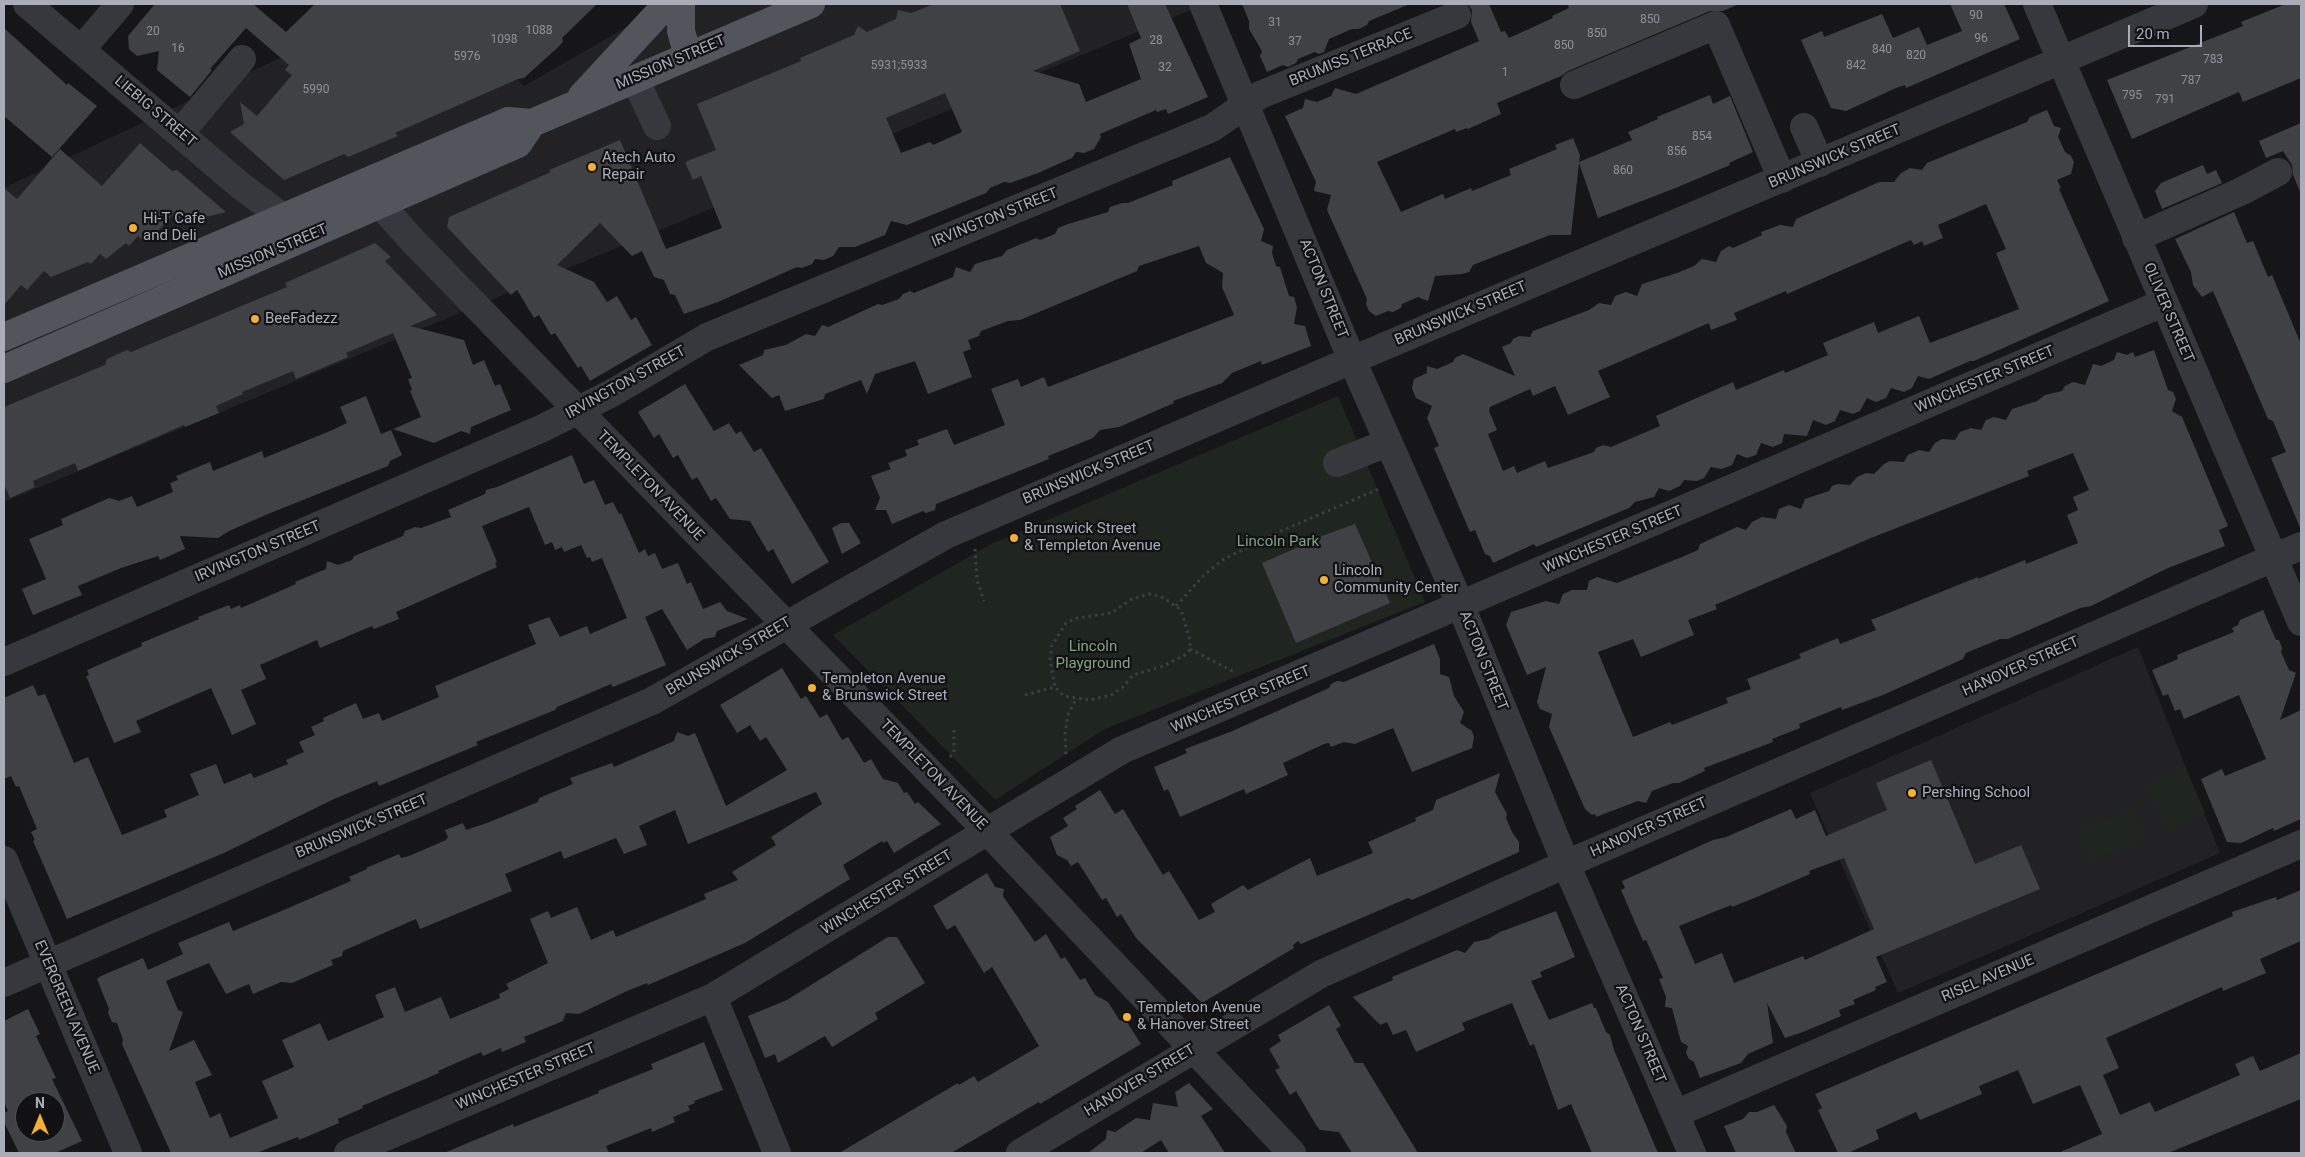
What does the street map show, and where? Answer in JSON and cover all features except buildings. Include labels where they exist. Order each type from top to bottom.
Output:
[{"type":"main road","points":[[575,104],[667,4]]},
{"type":"main road","points":[[681,4],[681,31],[688,56]]},
{"type":"main road","name":"MISSION STREET","points":[[4,337],[363,185],[508,121],[532,122],[811,4]]},
{"type":"main road","name":"MISSION STREET","points":[[4,369],[518,144],[532,122]]},
{"type":"street","name":"LIEBIG STREET","points":[[27,4],[241,186],[284,218]]},
{"type":"street","points":[[81,50],[120,4]]},
{"type":"street","name":"ACTON STREET","points":[[1203,4],[1387,443],[1461,606],[1566,864],[1692,1153]]},
{"type":"street","name":"OLIVER STREET","points":[[2037,4],[2163,303],[2301,622]]},
{"type":"street","name":"BRUNSWICK STREET","points":[[4,983],[652,701],[786,624],[946,535],[970,524],[1352,360],[2194,4]]},
{"type":"street","name":"BRUMISS TERRACE","points":[[1246,103],[1260,95],[1457,14]]},
{"type":"street","points":[[1574,85],[1716,25],[1782,179]]},
{"type":"street","points":[[180,133],[242,59]]},
{"type":"street","points":[[635,79],[657,126]]},
{"type":"street","name":"IRVINGTON STREET","points":[[4,662],[543,428],[614,392],[707,337],[1212,128],[1246,103]]},
{"type":"street","points":[[1804,127],[1820,163]]},
{"type":"street","points":[[2136,238],[2242,192],[2278,172]]},
{"type":"street","name":"TEMPLETON AVENUE","points":[[363,185],[411,239],[577,411],[989,833],[1292,1153]]},
{"type":"street","name":"WINCHESTER STREET","points":[[348,1153],[713,997],[989,833],[1122,750],[1250,697],[2163,303]]},
{"type":"street","points":[[1337,463],[1387,443]]},
{"type":"street","name":"HANOVER STREET","points":[[1020,1153],[1193,1048],[1321,974],[1566,864],[2301,546]]},
{"type":"street","name":"RISEL AVENUE","points":[[1675,1114],[2301,844]]},
{"type":"street","name":"EVERGREEN AVENUE","points":[[4,860],[128,1153]]},
{"type":"street","points":[[713,997],[777,1153]]},
{"type":"path","points":[[1176,606],[1205,574],[1244,548],[1404,479]]},
{"type":"path","points":[[970,524],[976,557],[977,580],[984,601]]},
{"type":"path","points":[[1149,594],[1164,598],[1176,606],[1188,627],[1190,649],[1187,654],[1133,675],[1122,688],[1111,695],[1090,700],[1076,699],[1064,696],[1055,686],[1050,660],[1052,645],[1066,623],[1077,618],[1111,613],[1140,595],[1149,594]]},
{"type":"path","points":[[1190,649],[1237,674],[1250,697]]},
{"type":"path","points":[[1025,695],[1055,686]]},
{"type":"path","points":[[1076,699],[1068,715],[1065,750],[1076,779]]},
{"type":"path","points":[[954,726],[954,752]]},
{"type":"shaded area","points":[[394,4],[439,4],[524,86],[667,4],[1205,4],[4,502],[4,188]]},
{"type":"shaded area","points":[[2138,647],[2220,853],[1898,993],[1810,793]]},
{"type":"green space","name":"Lincoln Park","points":[[1338,396],[1425,602],[1105,729],[995,800],[833,635],[991,544]]},
{"type":"green space","points":[[2186,769],[2205,813],[2167,829],[2148,785]]},
{"type":"green space","points":[[2132,807],[2146,839],[2090,862],[2077,831]]},
{"type":"place","name":"Atech Auto Repair","points":[[592,167]]},
{"type":"place","name":"Hi-T Cafe and Deli","points":[[133,228]]},
{"type":"place","name":"BeeFadezz","points":[[255,319]]},
{"type":"place","name":"Brunswick Street & Templeton Avenue","points":[[1014,538]]},
{"type":"place","name":"Lincoln Community Center","points":[[1324,580]]},
{"type":"place","name":"Templeton Avenue & Brunswick Street","points":[[812,688]]},
{"type":"place","name":"Pershing School","points":[[1912,793]]},
{"type":"place","name":"Templeton Avenue & Hanover Street","points":[[1127,1017]]},
{"type":"park label","name":"Lincoln Playground","points":[[1093,656]]}]
